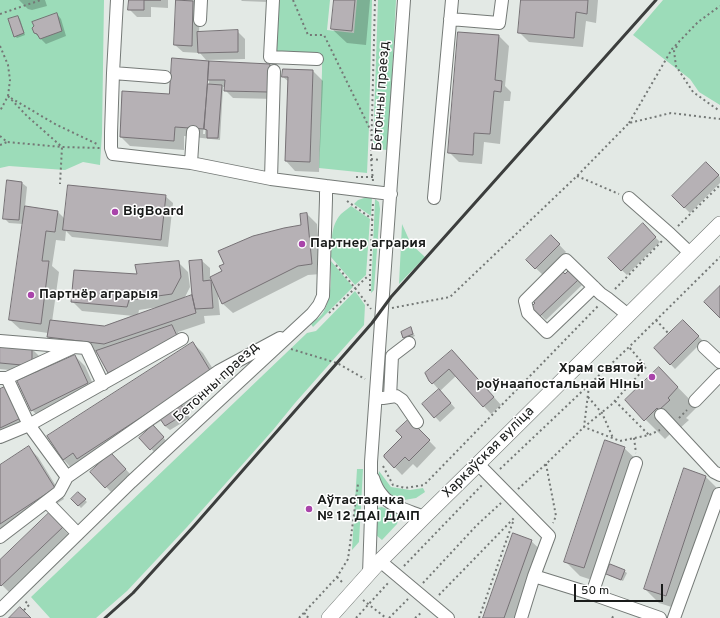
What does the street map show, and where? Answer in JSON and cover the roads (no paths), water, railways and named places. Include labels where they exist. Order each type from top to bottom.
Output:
[{"type":"main road","name":"Харкаўская вуліца","points":[[329,618],[380,561],[720,224]]},
{"type":"street","points":[[117,0],[111,133],[111,148],[113,154],[191,163],[271,179],[391,194]]},
{"type":"street","points":[[200,20],[201,0]]},
{"type":"street","points":[[273,0],[270,57],[317,59]]},
{"type":"street","name":"Бетонны праезд","points":[[369,574],[371,471],[404,0]]},
{"type":"street","points":[[434,198],[452,0]]},
{"type":"street","points":[[450,19],[499,23],[502,0]]},
{"type":"street","points":[[271,179],[274,71]]},
{"type":"street","points":[[113,73],[165,76]]},
{"type":"street","points":[[191,163],[193,132]]},
{"type":"street","name":"Бетонны праезд","points":[[0,610],[132,482],[297,329],[319,305],[323,296],[326,186]]},
{"type":"street","points":[[629,198],[690,253]]},
{"type":"street","points":[[594,288],[548,332],[528,313],[525,301],[566,260],[594,288],[628,315]]},
{"type":"street","points":[[0,537],[59,492],[67,477],[219,372],[297,329]]},
{"type":"street","points":[[0,437],[30,425],[182,339]]},
{"type":"street","points":[[0,341],[86,348],[102,384]]},
{"type":"street","points":[[390,397],[392,356],[409,343]]},
{"type":"street","points":[[67,477],[30,425],[3,378],[73,347]]},
{"type":"street","points":[[704,347],[720,362]]},
{"type":"street","points":[[695,401],[720,375]]},
{"type":"street","points":[[376,399],[396,396],[402,400],[417,422]]},
{"type":"street","points":[[661,415],[714,472],[720,475]]},
{"type":"street","points":[[592,594],[636,463]]},
{"type":"street","points":[[478,464],[509,497],[518,514],[549,536],[534,576],[521,618]]},
{"type":"street","points":[[371,471],[376,486],[382,496],[392,504],[424,517]]},
{"type":"street","points":[[674,618],[719,494]]},
{"type":"street","points":[[47,502],[78,534]]},
{"type":"street","points":[[380,561],[448,618]]},
{"type":"street","points":[[534,576],[592,594],[660,618]]},
{"type":"railway","points":[[105,618],[133,593],[194,526],[372,323],[391,297],[656,0]]},
{"type":"place","name":"BigBoard","points":[[115,212]]},
{"type":"place","name":"Партнер агрария","points":[[302,244]]},
{"type":"place","name":"Партнёр аграрыя","points":[[31,295]]},
{"type":"place","name":"Храм святой роўнаапостальнай Ніны","points":[[652,377]]},
{"type":"place","name":"Аўтастаянка № 12 ДАІ ДАІП","points":[[309,509]]}]
